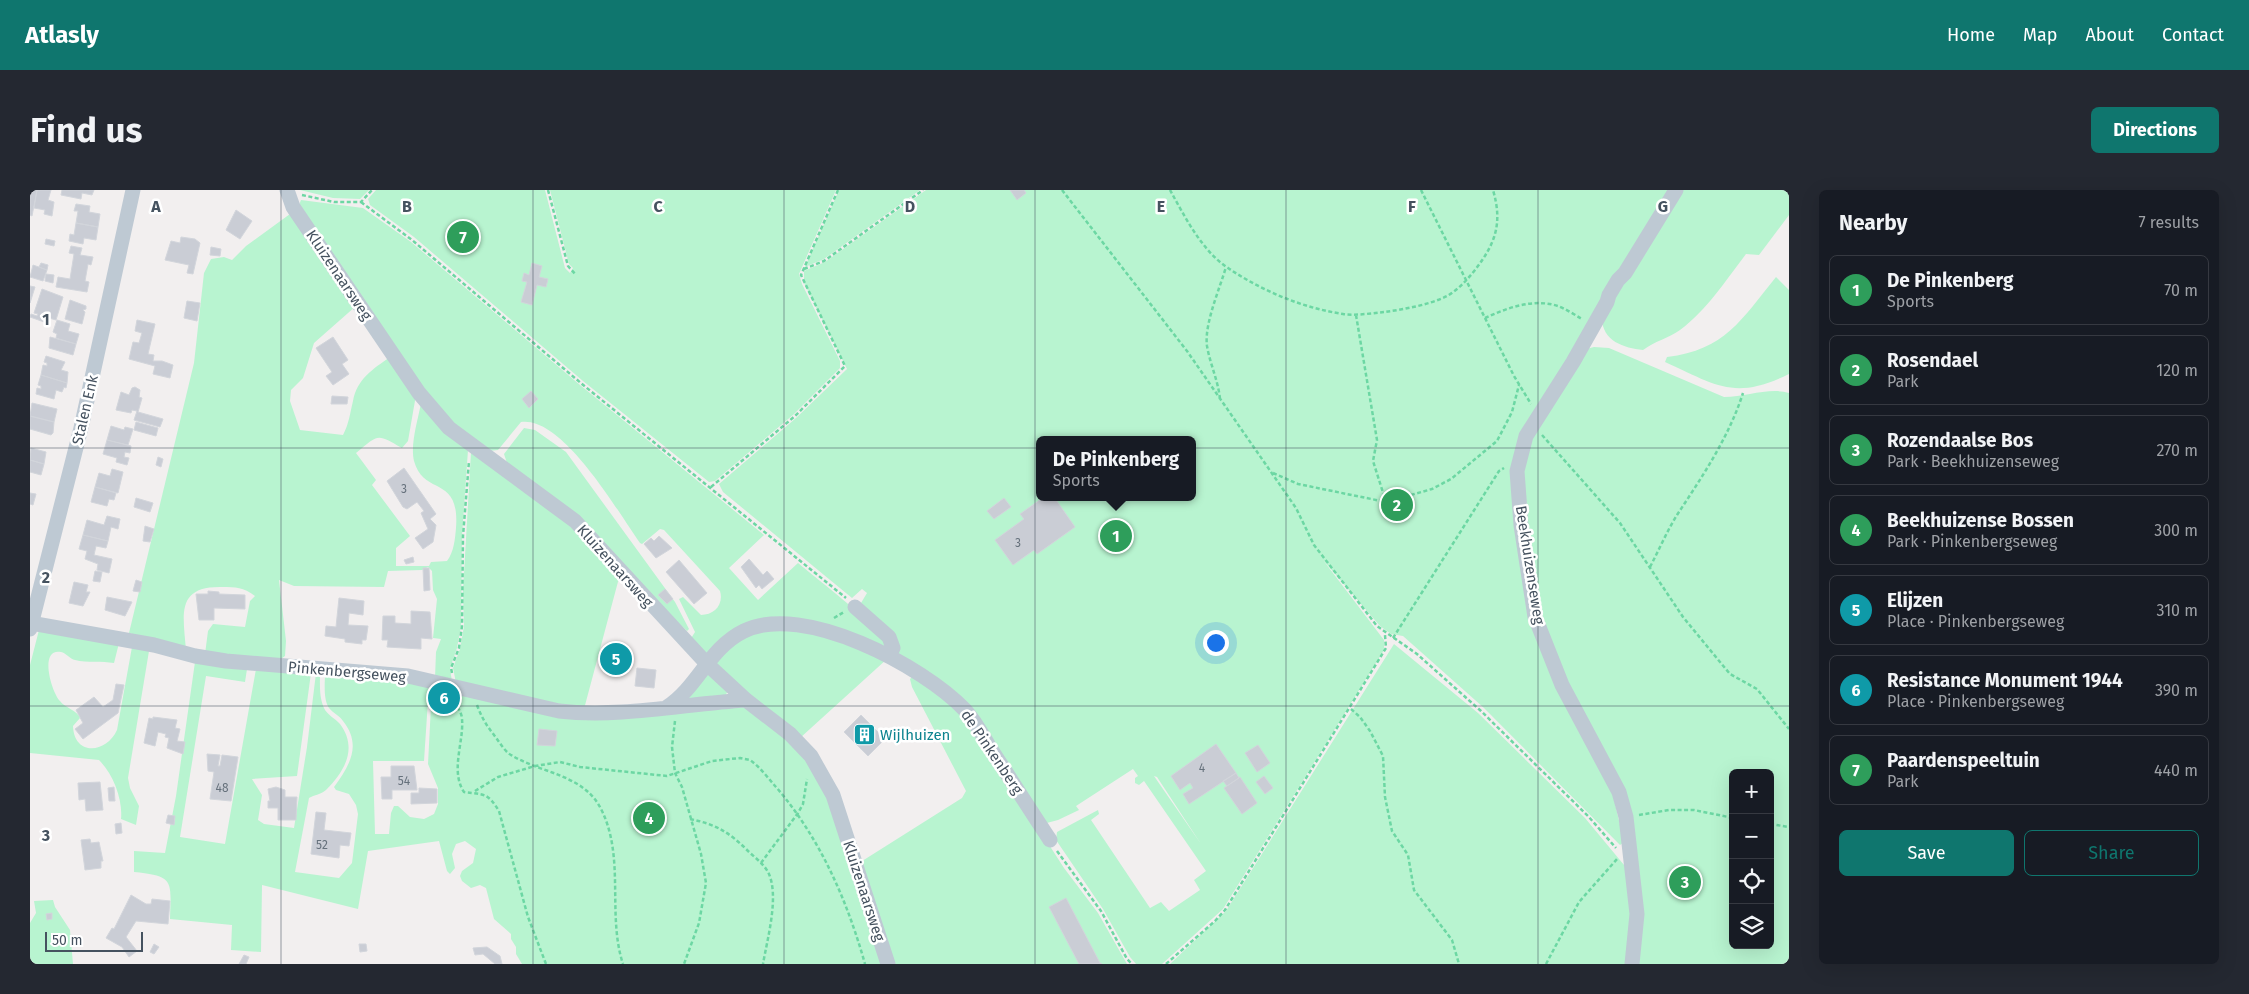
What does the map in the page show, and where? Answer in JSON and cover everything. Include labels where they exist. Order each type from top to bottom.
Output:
[{"type":"street","name":"Stalen Enk","points":[[30,625],[81,428],[133,190]]},
{"type":"street","name":"Beekhuizenseweg","points":[[1632,964],[1637,914],[1627,852],[1626,817],[1619,792],[1562,685],[1535,617],[1521,525],[1518,464],[1526,436],[1573,362],[1592,325],[1607,302],[1609,295],[1625,273],[1676,190]]},
{"type":"street","name":"Kluizenaarsweg","points":[[288,194],[419,393],[449,428],[575,521],[706,664],[746,700],[790,734],[811,756],[833,795],[888,964]]},
{"type":"street","points":[[855,607],[889,637],[893,648],[889,656]]},
{"type":"street","name":"de Pinkenberg","points":[[706,664],[728,642],[742,632],[755,626],[768,624],[818,629],[851,638],[889,656],[947,692],[967,712],[1050,840]]},
{"type":"street","name":"Pinkenbergseweg","points":[[30,625],[154,645],[195,656],[226,661],[408,676],[527,705],[577,713],[746,700]]},
{"type":"street","points":[[671,707],[687,691],[706,664]]},
{"type":"path","points":[[361,202],[372,190]]},
{"type":"path","points":[[548,190],[568,266],[576,275]]},
{"type":"path","points":[[711,487],[795,416],[845,366],[803,283],[801,275],[838,190]]},
{"type":"path","points":[[803,270],[824,261],[923,190]]},
{"type":"path","points":[[1062,190],[1220,399],[1296,508],[1314,545],[1361,607],[1385,634],[1417,654],[1481,711],[1588,816],[1613,846],[1627,852],[1579,902],[1546,964]]},
{"type":"path","points":[[1170,190],[1209,251],[1226,267],[1254,283],[1293,301],[1320,310],[1356,315],[1425,304],[1447,296],[1466,280],[1488,252],[1495,238],[1498,210],[1493,190]]},
{"type":"path","points":[[1421,190],[1536,419],[1620,523],[1683,618],[1730,674],[1757,689],[1789,729]]},
{"type":"path","points":[[288,194],[303,195],[334,202],[361,202],[412,240],[582,384],[711,487],[855,607],[818,629]]},
{"type":"path","points":[[1220,399],[1207,345],[1208,329],[1226,267]]},
{"type":"path","points":[[1485,318],[1506,308],[1530,303],[1558,306],[1592,325]]},
{"type":"path","points":[[1356,315],[1377,440],[1372,461],[1386,502]]},
{"type":"path","points":[[1273,473],[1298,484],[1386,502],[1432,489],[1451,479],[1497,440],[1507,425],[1516,402],[1519,385]]},
{"type":"path","points":[[1650,567],[1676,517],[1698,487],[1738,408],[1743,393]]},
{"type":"path","points":[[470,444],[469,481],[463,536],[462,626],[458,648],[451,668],[455,687],[455,699],[462,717],[458,744],[460,786],[464,792],[476,791],[498,777],[534,766],[560,762],[580,767],[667,776],[712,761],[740,758],[750,760],[798,813],[828,866],[865,964]]},
{"type":"path","points":[[1393,638],[1455,544],[1499,471],[1513,464],[1518,464]]},
{"type":"path","points":[[1166,964],[1225,910],[1386,648],[1385,634]]},
{"type":"path","points":[[474,691],[484,723],[509,754],[534,766],[569,778],[591,794],[602,810],[613,853],[615,929],[623,964]]},
{"type":"path","points":[[671,707],[675,773],[690,819],[706,883],[699,922],[684,964]]},
{"type":"path","points":[[1350,708],[1360,717],[1370,731],[1383,756],[1386,796],[1392,831],[1408,856],[1414,890],[1452,940],[1459,964]]},
{"type":"path","points":[[761,863],[803,804],[811,756]]},
{"type":"path","points":[[476,791],[491,799],[499,811],[518,883],[546,964]]},
{"type":"path","points":[[1626,817],[1669,810],[1686,810],[1729,817]]},
{"type":"path","points":[[690,819],[711,823],[733,836],[761,863],[768,873],[772,890],[772,914],[763,964]]},
{"type":"path","points":[[1774,825],[1789,827]]},
{"type":"path","points":[[1050,840],[1101,911],[1126,959],[1132,964]]},
{"type":"green space","points":[[300,190],[369,190],[360,199],[333,198]]},
{"type":"green space","points":[[376,190],[545,190],[565,268],[570,273],[573,268],[569,264],[550,190],[836,190],[799,274],[802,284],[840,361],[840,368],[794,414],[715,481],[709,482],[583,381],[414,237],[370,205],[368,199]]},
{"type":"green space","points":[[839,190],[920,190],[824,259],[805,267]]},
{"type":"green space","points":[[926,190],[1670,190],[1519,441],[1532,618],[1610,782],[1624,842],[1620,845],[1484,708],[1403,636],[1391,634],[1380,626],[1323,560],[1384,640],[1384,650],[1223,909],[1162,964],[1136,964],[1130,957],[1103,909],[1056,840],[1057,832],[1098,810],[1099,814],[1091,820],[1150,908],[1161,902],[1169,911],[1200,890],[1194,880],[1206,871],[1144,781],[1139,785],[1135,783],[1135,778],[1138,776],[1133,769],[1076,806],[1079,810],[1058,820],[1043,824],[969,709],[895,654],[861,603],[867,593],[862,589],[852,598],[723,492],[719,484],[796,418],[847,369],[804,283],[804,271],[825,262]],"holes":[[[1154,776],[1157,777],[1201,844]]]},
{"type":"green space","points":[[1681,190],[1789,190],[1789,215],[1759,255],[1746,254],[1707,304],[1680,330],[1643,350],[1622,345],[1610,338],[1603,326],[1602,318]]},
{"type":"green space","points":[[301,200],[363,208],[411,242],[580,385],[764,535],[729,568],[758,600],[798,563],[863,617],[884,640],[889,649],[769,620],[707,656],[690,640],[695,632],[679,599],[683,597],[701,615],[706,615],[714,611],[719,605],[721,601],[720,591],[664,530],[660,529],[642,544],[640,543],[588,469],[571,449],[554,434],[537,424],[521,422],[498,450],[488,451],[461,433],[431,401],[299,205]]},
{"type":"green space","points":[[290,214],[356,306],[314,343],[303,378],[291,390],[290,401],[300,430],[343,435],[358,387],[367,375],[390,357],[416,395],[408,441],[402,448],[387,440],[378,438],[369,442],[356,453],[376,480],[372,485],[410,536],[396,548],[396,566],[429,566],[431,562],[447,561],[455,541],[456,511],[453,500],[447,493],[425,479],[414,461],[414,440],[421,403],[468,450],[462,535],[461,626],[457,648],[450,668],[452,682],[435,678],[436,652],[441,639],[433,638],[437,599],[433,590],[432,571],[428,567],[422,570],[388,571],[384,587],[294,586],[279,580],[286,641],[285,656],[277,662],[205,654],[208,631],[213,624],[245,627],[250,601],[255,596],[239,588],[207,588],[197,591],[190,597],[184,614],[186,650],[129,633],[194,363],[204,273],[211,259],[224,257],[232,260],[246,246]]},
{"type":"green space","points":[[1776,277],[1789,290],[1789,374],[1754,387],[1726,387],[1712,383],[1665,362],[1667,357],[1704,348],[1718,340],[1741,319]]},
{"type":"green space","points":[[1594,347],[1609,348],[1724,397],[1774,391],[1789,393],[1789,964],[1636,964],[1629,805],[1565,683],[1540,617],[1521,489],[1526,447],[1582,350]]},
{"type":"green space","points":[[524,428],[535,430],[566,452],[675,602],[689,629],[687,631],[507,463],[504,454]]},
{"type":"green space","points":[[471,452],[553,508],[619,578],[584,709],[456,683],[453,668],[460,649],[464,626],[463,591]]},
{"type":"green space","points":[[756,629],[805,630],[887,659],[800,738],[715,665],[716,657]]},
{"type":"green space","points":[[39,630],[119,643],[114,663],[75,660],[61,652],[54,653],[50,657],[48,664],[49,672],[54,689],[62,703],[80,718],[73,726],[75,736],[84,747],[99,747],[106,744],[112,738],[117,730],[132,647],[149,651],[128,778],[130,788],[139,806],[136,825],[121,819],[119,795],[109,772],[99,760],[30,753],[30,665]]},
{"type":"green space","points":[[1394,644],[1478,713],[1585,818],[1629,871],[1633,914],[1629,964],[1170,964],[1226,911]]},
{"type":"green space","points":[[195,662],[247,669],[245,682],[206,676],[180,837],[225,844],[256,669],[311,673],[297,776],[252,779],[262,795],[258,820],[264,824],[294,828],[316,673],[320,673],[322,704],[329,715],[340,724],[345,733],[348,742],[347,759],[333,783],[324,791],[309,798],[295,872],[339,878],[352,863],[358,814],[356,805],[349,794],[336,790],[334,787],[349,763],[353,747],[349,730],[342,719],[327,704],[325,673],[429,685],[424,761],[373,761],[375,834],[389,834],[391,813],[394,806],[398,806],[410,817],[424,819],[434,814],[438,804],[438,788],[428,764],[432,686],[526,709],[748,707],[788,738],[822,779],[884,964],[522,964],[516,954],[516,947],[511,939],[511,934],[494,919],[486,888],[480,885],[471,888],[462,881],[460,876],[462,871],[473,863],[476,849],[465,841],[456,844],[452,854],[455,868],[450,874],[447,871],[439,841],[368,851],[358,909],[262,885],[261,952],[231,950],[232,925],[170,919],[171,896],[168,883],[157,876],[134,872],[134,851],[165,853],[176,796]]},
{"type":"green space","points":[[705,672],[728,691],[725,696],[682,703]]},
{"type":"green space","points":[[914,675],[964,713],[1064,868],[1098,913],[1127,964],[892,964],[859,863],[962,798],[966,791],[912,687],[910,679]]},
{"type":"green space","points":[[53,900],[55,907],[70,930],[73,964],[33,964],[30,962],[30,923],[36,913],[34,901]]},
{"type":"building","points":[[30,190],[37,190],[32,216],[30,215]]},
{"type":"building","points":[[37,190],[51,190],[48,200],[54,202],[52,216],[44,214],[45,210],[34,208]]},
{"type":"building","points":[[62,190],[94,190],[92,195],[82,193],[81,199],[61,195]]},
{"type":"building","points":[[1010,190],[1024,190],[1026,193],[1017,200]]},
{"type":"building","points":[[76,204],[90,206],[89,212],[100,214],[98,227],[76,223],[78,211],[74,211]]},
{"type":"building","points":[[236,210],[252,221],[240,239],[226,230]]},
{"type":"building","points":[[76,223],[98,227],[96,240],[84,238],[83,244],[69,241],[70,234],[74,235]]},
{"type":"building","points":[[181,237],[195,239],[200,243],[193,274],[187,273],[189,265],[165,260],[171,241],[180,243]]},
{"type":"building","points":[[46,239],[55,241],[54,246],[45,244]]},
{"type":"building","points":[[71,246],[82,248],[80,255],[93,257],[91,265],[88,264],[85,281],[89,282],[87,292],[56,287],[58,277],[70,279],[74,254],[69,253]]},
{"type":"building","points":[[211,247],[221,249],[220,256],[210,255]]},
{"type":"building","points":[[41,263],[48,265],[47,270],[39,267]]},
{"type":"building","points":[[532,263],[542,266],[539,277],[548,279],[546,287],[537,285],[532,305],[521,302],[527,282],[522,281],[524,273],[529,275]]},
{"type":"building","points":[[33,265],[47,270],[43,281],[30,277]]},
{"type":"building","points":[[46,274],[54,275],[53,283],[45,281]]},
{"type":"building","points":[[30,286],[35,287],[30,303]]},
{"type":"building","points":[[42,289],[63,297],[56,320],[49,318],[47,323],[30,317],[31,314],[37,316],[38,314],[34,313]]},
{"type":"building","points":[[70,300],[86,306],[86,309],[83,310],[85,312],[82,324],[65,319]]},
{"type":"building","points":[[187,301],[200,303],[197,321],[184,318]]},
{"type":"building","points":[[57,320],[70,324],[68,331],[79,334],[76,344],[56,338],[57,334],[53,332]]},
{"type":"building","points":[[137,320],[155,324],[148,354],[154,355],[153,361],[162,361],[173,365],[170,378],[153,374],[155,366],[129,359],[133,342],[139,343],[142,333],[135,331]]},
{"type":"building","points":[[50,337],[76,344],[73,355],[49,348]]},
{"type":"building","points":[[333,337],[348,360],[342,364],[349,374],[333,385],[326,376],[332,372],[316,348]]},
{"type":"building","points":[[46,356],[65,362],[61,370],[68,372],[67,383],[41,375],[43,365],[47,366],[47,363],[44,362]]},
{"type":"building","points":[[41,375],[67,383],[66,388],[64,387],[62,392],[56,390],[54,399],[36,394],[37,388],[41,389],[41,386],[38,385]]},
{"type":"building","points":[[135,387],[140,390],[139,397],[142,398],[138,412],[163,419],[160,427],[134,420],[137,411],[132,410],[131,413],[116,410],[121,392],[129,395],[132,388]]},
{"type":"building","points":[[531,391],[538,399],[529,408],[522,399]]},
{"type":"building","points":[[332,396],[348,397],[347,404],[331,404]]},
{"type":"building","points":[[32,403],[57,409],[54,422],[30,416]]},
{"type":"building","points":[[30,416],[54,422],[53,433],[51,435],[30,429]]},
{"type":"building","points":[[136,422],[158,428],[156,436],[134,430]]},
{"type":"building","points":[[111,426],[124,430],[125,427],[133,429],[128,445],[107,440]]},
{"type":"building","points":[[107,440],[131,446],[130,453],[125,452],[124,457],[129,458],[127,465],[116,462],[117,458],[103,454]]},
{"type":"building","points":[[31,448],[46,452],[44,464],[30,460]]},
{"type":"building","points":[[158,457],[163,459],[161,467],[156,465]]},
{"type":"building","points":[[30,460],[44,464],[41,475],[30,472]]},
{"type":"building","points":[[404,468],[436,514],[430,519],[436,525],[433,542],[423,549],[415,538],[428,529],[421,513],[424,511],[417,502],[407,509],[403,507],[387,481]]},
{"type":"building","points":[[112,469],[123,472],[118,493],[95,487],[99,473],[110,476]]},
{"type":"building","points":[[95,487],[116,493],[114,500],[109,499],[107,506],[91,502]]},
{"type":"building","points":[[30,493],[36,494],[33,505],[30,504]]},
{"type":"building","points":[[136,498],[153,503],[150,512],[134,507]]},
{"type":"building","points":[[1004,498],[1011,507],[994,519],[987,511]]},
{"type":"building","points":[[1038,501],[1057,501],[1075,527],[1037,554],[1034,550],[1013,565],[995,540],[1024,519],[1020,514]]},
{"type":"building","points":[[107,516],[120,519],[118,529],[111,527],[108,541],[83,535],[87,520],[104,525]]},
{"type":"building","points":[[145,526],[154,529],[150,542],[143,541]]},
{"type":"building","points":[[83,535],[108,541],[106,548],[96,546],[94,555],[112,559],[109,573],[97,570],[98,564],[85,559],[87,551],[79,549]]},
{"type":"building","points":[[659,536],[672,548],[656,558],[644,544],[651,538],[654,541]]},
{"type":"building","points":[[413,557],[414,562],[406,564],[404,560]]},
{"type":"building","points":[[749,559],[763,575],[767,571],[774,579],[762,589],[759,585],[756,588],[741,567]]},
{"type":"building","points":[[679,560],[707,593],[694,604],[666,572]]},
{"type":"building","points":[[423,568],[429,568],[430,590],[424,591]]},
{"type":"building","points":[[95,571],[102,572],[100,582],[93,581]]},
{"type":"building","points":[[136,580],[142,582],[140,592],[133,591]]},
{"type":"building","points":[[74,582],[88,585],[86,592],[90,592],[83,606],[69,603]]},
{"type":"building","points":[[665,589],[673,599],[667,604],[658,595]]},
{"type":"building","points":[[208,591],[219,592],[219,594],[245,595],[245,609],[214,608],[214,620],[199,620],[196,594],[208,594]]},
{"type":"building","points":[[107,597],[132,602],[125,616],[105,610]]},
{"type":"building","points":[[339,598],[364,601],[363,615],[349,613],[348,625],[368,626],[366,640],[362,640],[362,644],[345,642],[345,639],[325,636],[326,626],[336,627]]},
{"type":"building","points":[[411,611],[430,612],[432,639],[421,638],[421,649],[387,647],[388,640],[382,640],[383,616],[395,616],[395,623],[411,624]]},
{"type":"building","points":[[606,648],[628,651],[626,669],[604,667]]},
{"type":"building","points":[[637,668],[656,670],[654,688],[635,686]]},
{"type":"building","points":[[116,684],[124,685],[118,713],[83,739],[75,729],[83,723],[76,710],[94,697],[103,707],[113,700]]},
{"type":"building","name":"Wijlhuizen","points":[[861,715],[885,739],[868,756],[844,732]]},
{"type":"building","points":[[153,717],[177,720],[175,728],[180,729],[177,741],[185,742],[183,754],[167,748],[169,738],[165,737],[166,734],[158,732],[155,746],[144,743],[149,718],[153,719]]},
{"type":"building","points":[[539,729],[557,731],[555,746],[537,745]]},
{"type":"building","points":[[898,734],[902,738],[899,742],[895,738]]},
{"type":"building","points":[[1216,744],[1236,773],[1189,804],[1183,794],[1193,788],[1190,783],[1180,790],[1171,776]]},
{"type":"building","points":[[1258,745],[1270,763],[1257,772],[1245,753]]},
{"type":"building","points":[[207,754],[220,755],[218,766],[220,766],[222,755],[238,757],[231,801],[210,799],[214,772],[208,771]]},
{"type":"building","points":[[391,766],[414,766],[417,790],[392,790],[392,799],[382,799],[381,777],[391,777]]},
{"type":"building","points":[[1236,773],[1239,778],[1227,786],[1223,781]]},
{"type":"building","points":[[1264,776],[1273,788],[1265,794],[1256,782]]},
{"type":"building","points":[[1240,777],[1257,803],[1242,814],[1224,788]]},
{"type":"building","points":[[100,782],[103,810],[86,811],[85,799],[79,800],[78,783]]},
{"type":"building","points":[[114,787],[115,801],[109,801],[108,788]]},
{"type":"building","points":[[276,787],[285,790],[285,797],[297,797],[296,820],[278,820],[278,808],[268,808],[268,801],[270,801],[268,789]]},
{"type":"building","points":[[419,788],[437,789],[437,803],[411,804],[411,793],[419,793]]},
{"type":"building","points":[[316,812],[326,813],[324,830],[351,833],[349,846],[340,845],[339,858],[311,854]]},
{"type":"building","points":[[168,815],[175,816],[174,825],[166,823]]},
{"type":"building","points":[[121,823],[122,833],[116,834],[115,824]]},
{"type":"building","points":[[90,839],[91,843],[99,842],[103,861],[101,861],[101,868],[85,870],[81,840]]},
{"type":"building","points":[[131,895],[146,904],[151,904],[152,899],[170,901],[168,924],[136,921],[126,937],[137,951],[129,957],[122,947],[106,938],[112,928],[114,929]]},
{"type":"building","points":[[1066,898],[1102,964],[1079,964],[1049,907]]},
{"type":"building","points":[[52,913],[52,919],[47,920],[46,914]]},
{"type":"building","points":[[154,944],[159,947],[154,954],[150,952]]},
{"type":"building","points":[[359,944],[366,944],[367,951],[360,952]]},
{"type":"building","points":[[487,947],[500,956],[502,964],[495,964],[483,954],[475,955],[473,948]]},
{"type":"building","points":[[244,955],[249,957],[246,964],[239,964]]},
{"type":"place","name":"Paardenspeeltuin","points":[[463,237]]},
{"type":"place","name":"Rosendael","points":[[1397,505]]},
{"type":"place","name":"De Pinkenberg","points":[[1116,536]]},
{"type":"place","name":"Elijzen","points":[[616,659]]},
{"type":"place","name":"Resistance Monument 1944","points":[[444,698]]},
{"type":"place","name":"Wijlhuizen","points":[[864,735]]},
{"type":"place","name":"Beekhuizense Bossen","points":[[649,818]]},
{"type":"place","name":"Rozendaalse Bos","points":[[1685,882]]}]
